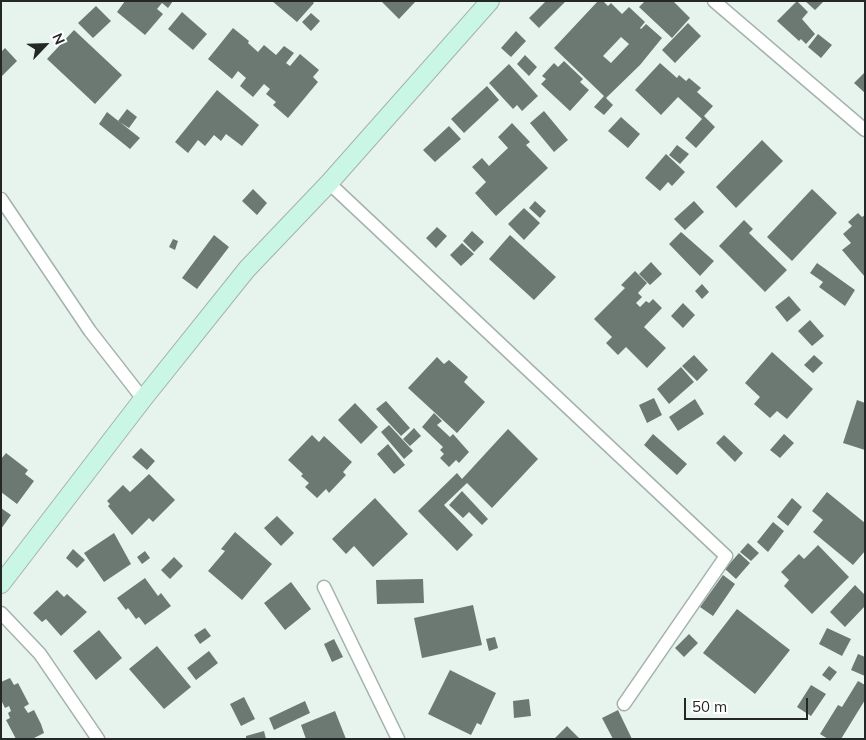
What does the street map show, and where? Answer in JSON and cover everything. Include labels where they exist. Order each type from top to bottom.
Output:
[{"type":"street","points":[[1,584],[143,399],[247,269],[329,183],[490,1]]},
{"type":"street","points":[[714,1],[865,130]]},
{"type":"street","points":[[329,183],[726,556],[624,704]]},
{"type":"street","points":[[1,199],[90,331],[143,399]]},
{"type":"street","points":[[324,587],[398,739]]},
{"type":"street","points":[[1,613],[40,654],[98,739]]},
{"type":"building","points":[[125,1],[173,1],[168,8],[162,3],[157,9],[163,14],[145,35],[117,12]]},
{"type":"building","points":[[272,1],[312,1],[314,3],[297,22]]},
{"type":"building","points":[[381,1],[416,1],[399,19]]},
{"type":"building","points":[[546,1],[566,1],[539,28],[529,18]]},
{"type":"building","points":[[598,1],[603,1],[608,6],[611,3],[622,14],[629,7],[645,22],[641,29],[646,24],[662,38],[640,65],[606,98],[613,105],[604,115],[594,107],[604,96],[554,48]],"holes":[[[621,37],[629,44],[611,63],[603,56]]]},
{"type":"building","points":[[645,1],[673,1],[690,18],[672,38],[639,7]]},
{"type":"building","points":[[797,1],[808,12],[802,19],[815,34],[806,44],[801,39],[799,41],[777,21]]},
{"type":"building","points":[[805,1],[824,1],[815,10]]},
{"type":"building","points":[[96,6],[111,21],[93,38],[78,23]]},
{"type":"building","points":[[182,12],[207,34],[193,50],[168,29]]},
{"type":"building","points":[[311,13],[320,21],[311,31],[302,22]]},
{"type":"building","points":[[688,23],[701,36],[675,63],[662,50]]},
{"type":"building","points":[[233,28],[249,41],[248,43],[258,52],[264,45],[276,55],[284,46],[294,53],[286,63],[290,66],[300,54],[319,70],[313,77],[318,82],[288,118],[273,105],[276,102],[266,94],[270,89],[264,84],[253,97],[240,86],[246,78],[238,71],[232,79],[208,59]]},
{"type":"building","points":[[74,30],[122,75],[95,104],[47,59]]},
{"type":"building","points":[[516,31],[526,41],[511,57],[501,48]]},
{"type":"building","points":[[818,34],[832,45],[821,58],[808,47]]},
{"type":"building","points":[[5,48],[17,61],[1,77],[1,52]]},
{"type":"building","points":[[525,55],[537,67],[529,76],[517,64]]},
{"type":"building","points":[[564,61],[583,79],[580,82],[589,90],[570,111],[541,84],[546,79],[542,76],[554,63],[558,67]]},
{"type":"building","points":[[660,63],[677,78],[679,75],[686,81],[689,78],[701,88],[697,92],[713,106],[704,116],[715,127],[696,148],[685,138],[702,119],[678,97],[661,115],[635,90]]},
{"type":"building","points":[[509,64],[538,96],[522,111],[517,105],[513,109],[489,83]]},
{"type":"building","points":[[865,72],[865,93],[854,83]]},
{"type":"building","points":[[487,86],[499,100],[464,133],[451,119]]},
{"type":"building","points":[[217,90],[259,125],[242,146],[226,134],[221,141],[214,135],[205,146],[198,140],[188,153],[175,142]]},
{"type":"building","points":[[127,109],[137,117],[129,128],[118,121]]},
{"type":"building","points":[[544,111],[568,140],[554,152],[530,123]]},
{"type":"building","points":[[107,112],[140,138],[130,149],[99,124]]},
{"type":"building","points":[[621,117],[640,134],[628,148],[608,131]]},
{"type":"building","points":[[512,123],[530,142],[526,145],[548,168],[496,216],[475,193],[486,182],[472,167],[482,158],[489,166],[508,148],[498,137]]},
{"type":"building","points":[[449,126],[461,139],[435,162],[423,150]]},
{"type":"building","points":[[762,140],[783,161],[736,208],[716,187]]},
{"type":"building","points":[[677,145],[689,154],[680,164],[669,155]]},
{"type":"building","points":[[666,154],[685,172],[672,186],[668,182],[660,191],[645,178]]},
{"type":"building","points":[[253,189],[267,203],[257,215],[242,201]]},
{"type":"building","points":[[812,189],[837,213],[792,261],[767,237]]},
{"type":"building","points":[[535,201],[546,211],[540,218],[529,208]]},
{"type":"building","points":[[694,201],[704,212],[685,230],[674,219]]},
{"type":"building","points":[[524,208],[540,223],[524,240],[508,224]]},
{"type":"building","points":[[858,213],[862,217],[865,215],[865,277],[842,250],[851,243],[843,234],[852,226],[848,222]]},
{"type":"building","points":[[744,220],[753,229],[749,233],[787,270],[765,292],[719,246]]},
{"type":"building","points":[[437,227],[447,236],[436,248],[426,238]]},
{"type":"building","points":[[472,231],[484,242],[474,252],[463,241]]},
{"type":"building","points":[[681,232],[714,261],[700,276],[669,244]]},
{"type":"building","points":[[214,235],[229,247],[197,289],[182,278]]},
{"type":"building","points":[[510,235],[556,277],[534,300],[489,259]]},
{"type":"building","points":[[173,239],[178,241],[175,250],[169,247]]},
{"type":"building","points":[[462,243],[474,254],[461,266],[450,255]]},
{"type":"building","points":[[651,262],[662,274],[650,285],[639,274]]},
{"type":"building","points":[[817,263],[855,290],[845,306],[819,287],[823,282],[810,273]]},
{"type":"building","points":[[635,271],[647,283],[638,293],[642,297],[636,303],[640,307],[646,301],[649,303],[653,299],[662,308],[644,327],[666,348],[647,368],[626,347],[618,355],[606,343],[612,337],[594,319],[625,288],[621,285]]},
{"type":"building","points":[[702,284],[709,292],[702,299],[695,291]]},
{"type":"building","points":[[789,296],[801,310],[787,322],[775,307]]},
{"type":"building","points":[[683,303],[695,315],[683,328],[671,316]]},
{"type":"building","points":[[810,320],[824,336],[812,346],[798,331]]},
{"type":"building","points":[[772,352],[813,389],[787,419],[777,411],[770,418],[754,404],[760,397],[745,383]]},
{"type":"building","points":[[694,355],[708,370],[697,381],[682,366]]},
{"type":"building","points":[[814,355],[823,363],[813,373],[804,365]]},
{"type":"building","points":[[437,357],[444,364],[449,360],[468,377],[464,382],[485,402],[457,433],[408,388]]},
{"type":"building","points":[[681,367],[694,382],[669,404],[657,389]]},
{"type":"building","points":[[654,398],[662,415],[647,423],[639,405]]},
{"type":"building","points":[[695,399],[704,414],[678,431],[669,417]]},
{"type":"building","points":[[857,400],[865,403],[865,450],[843,443]]},
{"type":"building","points":[[386,401],[410,428],[401,436],[376,409]]},
{"type":"building","points":[[355,403],[378,427],[361,444],[338,420]]},
{"type":"building","points":[[434,413],[442,421],[437,425],[450,437],[453,434],[469,452],[459,463],[456,460],[449,467],[440,458],[444,454],[440,450],[443,447],[422,427]]},
{"type":"building","points":[[389,425],[413,451],[404,459],[381,432]]},
{"type":"building","points":[[414,428],[421,436],[410,446],[403,439]]},
{"type":"building","points":[[508,429],[538,459],[492,508],[467,483],[444,505],[473,535],[457,551],[418,511],[457,473],[462,479]]},
{"type":"building","points":[[653,434],[687,464],[677,475],[644,445]]},
{"type":"building","points":[[784,434],[794,443],[780,458],[770,450]]},
{"type":"building","points":[[312,435],[319,442],[324,436],[352,462],[343,472],[346,475],[329,493],[326,489],[317,498],[305,487],[309,483],[301,476],[303,474],[288,460]]},
{"type":"building","points":[[724,435],[743,453],[735,462],[716,443]]},
{"type":"building","points":[[388,444],[405,465],[394,474],[377,454]]},
{"type":"building","points":[[141,448],[155,461],[147,470],[132,457]]},
{"type":"building","points":[[6,453],[28,470],[25,474],[34,481],[17,504],[1,492],[1,459]]},
{"type":"building","points":[[149,474],[175,500],[153,522],[149,518],[132,535],[108,506],[110,504],[107,501],[123,485],[130,492]]},
{"type":"building","points":[[462,491],[488,519],[482,525],[469,512],[463,518],[449,505]]},
{"type":"building","points":[[827,492],[865,523],[865,551],[853,565],[813,532],[823,520],[812,511]]},
{"type":"building","points":[[375,498],[408,534],[373,567],[354,546],[346,554],[332,539]]},
{"type":"building","points":[[792,498],[802,507],[788,526],[777,517]]},
{"type":"building","points":[[1,508],[11,515],[1,529]]},
{"type":"building","points":[[277,516],[294,533],[281,546],[264,528]]},
{"type":"building","points":[[773,522],[784,531],[768,552],[757,542]]},
{"type":"building","points":[[235,532],[272,564],[242,600],[208,571],[225,551],[221,549]]},
{"type":"building","points":[[114,533],[131,564],[104,582],[84,553]]},
{"type":"building","points":[[748,543],[759,553],[751,561],[740,552]]},
{"type":"building","points":[[818,545],[849,577],[812,614],[784,586],[789,580],[781,572],[799,554],[804,559]]},
{"type":"building","points":[[73,549],[85,560],[77,568],[66,558]]},
{"type":"building","points":[[145,551],[150,558],[142,564],[137,557]]},
{"type":"building","points":[[739,553],[750,563],[736,579],[725,569]]},
{"type":"building","points":[[174,557],[183,566],[170,579],[161,570]]},
{"type":"building","points":[[723,575],[735,584],[713,616],[700,607]]},
{"type":"building","points":[[145,578],[158,596],[161,593],[171,606],[145,625],[139,617],[136,619],[128,608],[126,610],[117,598]]},
{"type":"building","points":[[423,579],[424,603],[377,604],[376,580]]},
{"type":"building","points":[[291,582],[311,609],[285,630],[264,603]]},
{"type":"building","points":[[855,585],[865,595],[865,606],[845,627],[830,612]]},
{"type":"building","points":[[57,590],[64,597],[67,594],[87,612],[61,636],[46,619],[42,622],[33,613]]},
{"type":"building","points":[[473,605],[482,645],[422,658],[414,618]]},
{"type":"building","points":[[737,609],[790,650],[755,694],[703,653]]},
{"type":"building","points":[[205,628],[211,636],[200,644],[194,635]]},
{"type":"building","points":[[827,628],[851,639],[842,656],[819,644]]},
{"type":"building","points":[[99,630],[122,658],[96,680],[73,651]]},
{"type":"building","points":[[689,634],[698,643],[684,657],[675,648]]},
{"type":"building","points":[[495,637],[498,648],[489,651],[486,639]]},
{"type":"building","points":[[334,639],[343,657],[332,662],[324,644]]},
{"type":"building","points":[[157,646],[191,687],[164,709],[129,669]]},
{"type":"building","points":[[209,651],[218,663],[196,680],[187,668]]},
{"type":"building","points":[[858,654],[865,657],[865,676],[851,670]]},
{"type":"building","points":[[829,666],[837,672],[830,681],[822,675]]},
{"type":"building","points":[[450,670],[496,693],[481,725],[477,723],[471,735],[428,714]]},
{"type":"building","points":[[10,678],[14,685],[18,683],[29,704],[24,707],[28,713],[34,710],[41,724],[44,733],[32,739],[16,739],[6,720],[10,718],[8,713],[11,711],[9,706],[5,708],[1,700],[1,682]]},
{"type":"building","points":[[858,681],[865,685],[865,700],[841,739],[828,739],[820,734],[838,705],[842,707]]},
{"type":"building","points":[[811,685],[826,694],[811,716],[797,707]]},
{"type":"building","points":[[244,697],[255,719],[241,726],[230,704]]},
{"type":"building","points":[[529,699],[531,716],[514,718],[513,701]]},
{"type":"building","points":[[305,701],[310,713],[274,730],[269,718]]},
{"type":"building","points":[[618,710],[632,739],[613,739],[602,718]]},
{"type":"building","points":[[335,711],[346,739],[306,739],[301,725]]},
{"type":"building","points":[[567,726],[580,739],[554,739]]},
{"type":"building","points":[[264,731],[266,739],[246,739],[246,736]]}]
